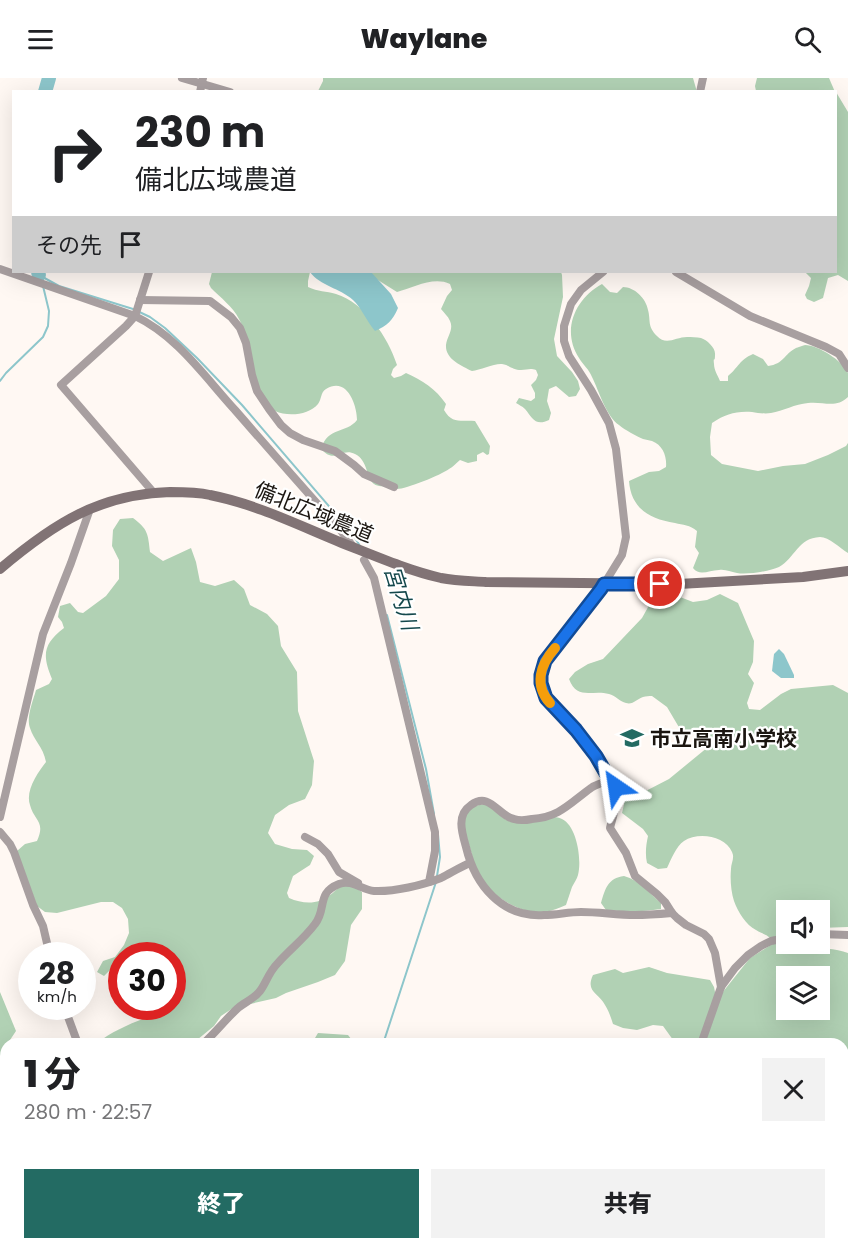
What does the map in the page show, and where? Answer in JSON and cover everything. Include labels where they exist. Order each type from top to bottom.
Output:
[{"type":"street","points":[[182,78],[223,90]]},
{"type":"street","points":[[0,269],[135,316],[161,332],[184,353],[363,554],[374,578],[435,832],[433,880]]},
{"type":"street","points":[[149,273],[135,316],[61,385],[154,493]]},
{"type":"street","points":[[602,273],[581,291],[571,304],[564,326],[564,340],[569,356],[609,423],[616,448],[626,537],[622,555],[601,589],[549,655],[542,668],[543,690],[546,698],[576,730],[596,756],[617,790],[616,808],[610,828],[626,853],[635,876],[665,902],[672,913],[686,925],[709,939],[716,953],[721,987]]},
{"type":"street","points":[[678,273],[750,316],[826,346],[839,354],[848,368]]},
{"type":"street","points":[[140,300],[210,301],[231,317],[240,328],[257,391],[281,425],[303,440],[334,451],[364,474],[394,487]]},
{"type":"street","name":"備北広域農道","points":[[0,568],[46,532],[91,507],[128,496],[182,492],[209,494],[243,503],[363,554],[423,573],[461,581],[680,584],[803,577],[848,571]]},
{"type":"street","points":[[0,817],[43,634],[91,507]]},
{"type":"street","points":[[607,775],[605,783],[594,786],[559,813],[543,818],[515,820],[486,801],[479,801],[471,805],[463,813],[461,822],[470,863],[476,876],[499,903],[525,913],[543,916],[566,912],[636,915],[672,913]]},
{"type":"street","points":[[0,832],[14,852],[43,926],[47,942]]},
{"type":"street","points":[[305,837],[318,844],[328,854],[339,872],[355,880],[360,886]]},
{"type":"street","points":[[209,1038],[240,1006],[258,993],[275,965],[305,936],[319,918],[324,895],[332,888],[342,883],[354,884],[373,891],[406,887],[433,880],[470,863]]},
{"type":"street","points":[[830,934],[848,935]]},
{"type":"street","points":[[703,1038],[721,987],[735,968],[748,955],[776,940]]},
{"type":"street","points":[[69,1020],[76,1038]]},
{"type":"green space","points":[[323,78],[693,78],[696,90],[318,90]]},
{"type":"green space","points":[[757,78],[829,78],[834,90],[756,90]]},
{"type":"green space","points":[[837,94],[848,112],[848,281],[838,275],[828,278],[823,298],[814,302],[807,299],[805,295],[811,278],[806,273],[837,273]]},
{"type":"green space","points":[[212,273],[310,273],[308,287],[347,298],[374,322],[388,343],[397,365],[391,375],[394,378],[406,373],[418,379],[433,389],[442,399],[446,404],[444,410],[450,417],[457,420],[475,421],[490,446],[489,454],[483,452],[477,455],[477,461],[468,463],[460,460],[439,475],[401,488],[374,484],[362,460],[355,454],[350,452],[331,456],[321,449],[328,437],[357,420],[353,400],[345,389],[333,386],[326,389],[319,402],[309,411],[286,414],[275,411],[268,405],[257,383],[239,319],[209,284]]},
{"type":"green space","points":[[369,273],[561,273],[563,297],[554,339],[557,356],[572,372],[580,389],[576,396],[569,397],[556,386],[549,389],[547,401],[551,413],[549,420],[537,422],[516,403],[519,398],[531,401],[535,398],[531,385],[538,375],[536,370],[518,370],[499,364],[472,371],[448,354],[446,345],[451,324],[441,309],[452,290],[450,284],[430,282],[397,292]]},
{"type":"green space","points":[[602,284],[610,292],[617,293],[623,287],[639,294],[647,306],[652,329],[660,339],[668,341],[683,337],[696,337],[708,342],[715,352],[714,366],[720,381],[728,381],[728,376],[748,356],[753,354],[763,359],[768,366],[781,361],[792,350],[805,345],[823,351],[845,368],[848,373],[848,397],[843,401],[834,404],[803,404],[769,413],[731,414],[712,423],[710,437],[711,455],[722,464],[758,471],[805,464],[828,455],[848,443],[848,553],[831,541],[820,537],[807,541],[779,567],[770,570],[737,573],[721,570],[702,573],[693,568],[699,553],[695,547],[697,531],[689,526],[657,519],[643,511],[630,490],[629,481],[666,467],[664,452],[656,443],[634,435],[614,421],[591,374],[574,347],[571,326],[578,307],[584,298]]},
{"type":"green space","points":[[133,518],[142,525],[146,532],[150,552],[163,561],[191,548],[200,582],[215,586],[234,580],[244,589],[250,605],[267,614],[278,626],[281,646],[297,672],[298,711],[314,761],[312,785],[305,799],[289,805],[275,815],[268,833],[275,844],[307,850],[314,856],[310,865],[293,876],[287,893],[289,898],[305,902],[320,901],[346,884],[353,885],[362,892],[362,909],[351,925],[345,961],[335,975],[276,998],[233,1008],[221,1016],[214,1026],[199,1038],[104,1038],[140,1020],[186,1020],[186,942],[125,942],[129,933],[128,919],[122,908],[113,902],[101,902],[57,913],[45,912],[37,906],[17,851],[25,844],[37,841],[40,829],[30,805],[29,794],[36,776],[46,762],[32,733],[29,719],[36,690],[49,684],[52,679],[46,650],[52,639],[64,628],[58,617],[60,606],[70,603],[78,612],[83,613],[106,596],[119,579],[119,560],[112,546],[113,530],[120,519]]},
{"type":"green space","points":[[720,594],[738,603],[754,641],[753,662],[748,674],[754,683],[747,703],[749,709],[760,710],[791,689],[833,685],[848,693],[848,927],[830,928],[830,900],[776,900],[776,954],[830,954],[830,949],[848,953],[848,1038],[672,1038],[663,1026],[653,1025],[637,1030],[613,1024],[606,1007],[592,989],[593,975],[615,969],[623,973],[649,967],[667,973],[710,980],[715,992],[722,993],[750,958],[774,943],[768,936],[749,925],[738,909],[731,885],[733,854],[728,846],[710,837],[690,838],[679,846],[667,868],[658,869],[647,863],[648,836],[643,829],[622,813],[625,800],[669,779],[708,747],[704,738],[680,729],[667,707],[652,696],[626,703],[609,694],[576,690],[569,679],[588,664],[603,659],[642,618],[652,600],[667,595],[693,602],[707,600]]},
{"type":"green space","points":[[483,804],[506,820],[552,817],[562,819],[567,823],[575,836],[579,869],[566,905],[544,912],[525,910],[507,902],[484,883],[477,872],[465,825],[468,810],[473,806]]},
{"type":"green space","points":[[624,876],[635,881],[661,903],[661,909],[606,910],[601,903],[606,889],[614,879]]},
{"type":"green space","points":[[108,959],[108,972],[104,976],[97,972],[103,961]]},
{"type":"green space","points":[[0,992],[16,1031],[11,1038],[0,1038]]},
{"type":"green space","points":[[318,1033],[348,1035],[350,1038],[315,1038]]},
{"type":"water","points":[[311,273],[372,273],[391,294],[398,308],[389,322],[375,331],[353,300]]},
{"type":"water","points":[[779,649],[784,654],[794,678],[781,678],[772,671],[774,654]]},
{"type":"waterway","name":"宮内川","points":[[46,90],[49,78]]},
{"type":"waterway","name":"宮内川","points":[[39,275],[59,286],[133,309],[150,317],[165,328],[242,405],[352,533],[360,546]]},
{"type":"waterway","name":"宮内川","points":[[0,381],[43,337],[48,326],[49,311],[43,286]]},
{"type":"waterway","name":"宮内川","points":[[387,615],[426,769],[434,814]]},
{"type":"waterway","name":"宮内川","points":[[437,876],[440,857],[438,834]]},
{"type":"waterway","name":"宮内川","points":[[385,1038],[436,882]]},
{"type":"slow traffic","points":[[550,703],[544,694],[541,675],[545,661],[555,648]]},
{"type":"place","name":"市立高南小学校","points":[[632,738]]},
{"type":"route","points":[[616,787],[576,730],[546,698],[541,683],[542,668],[549,655],[604,584],[660,584]]}]
